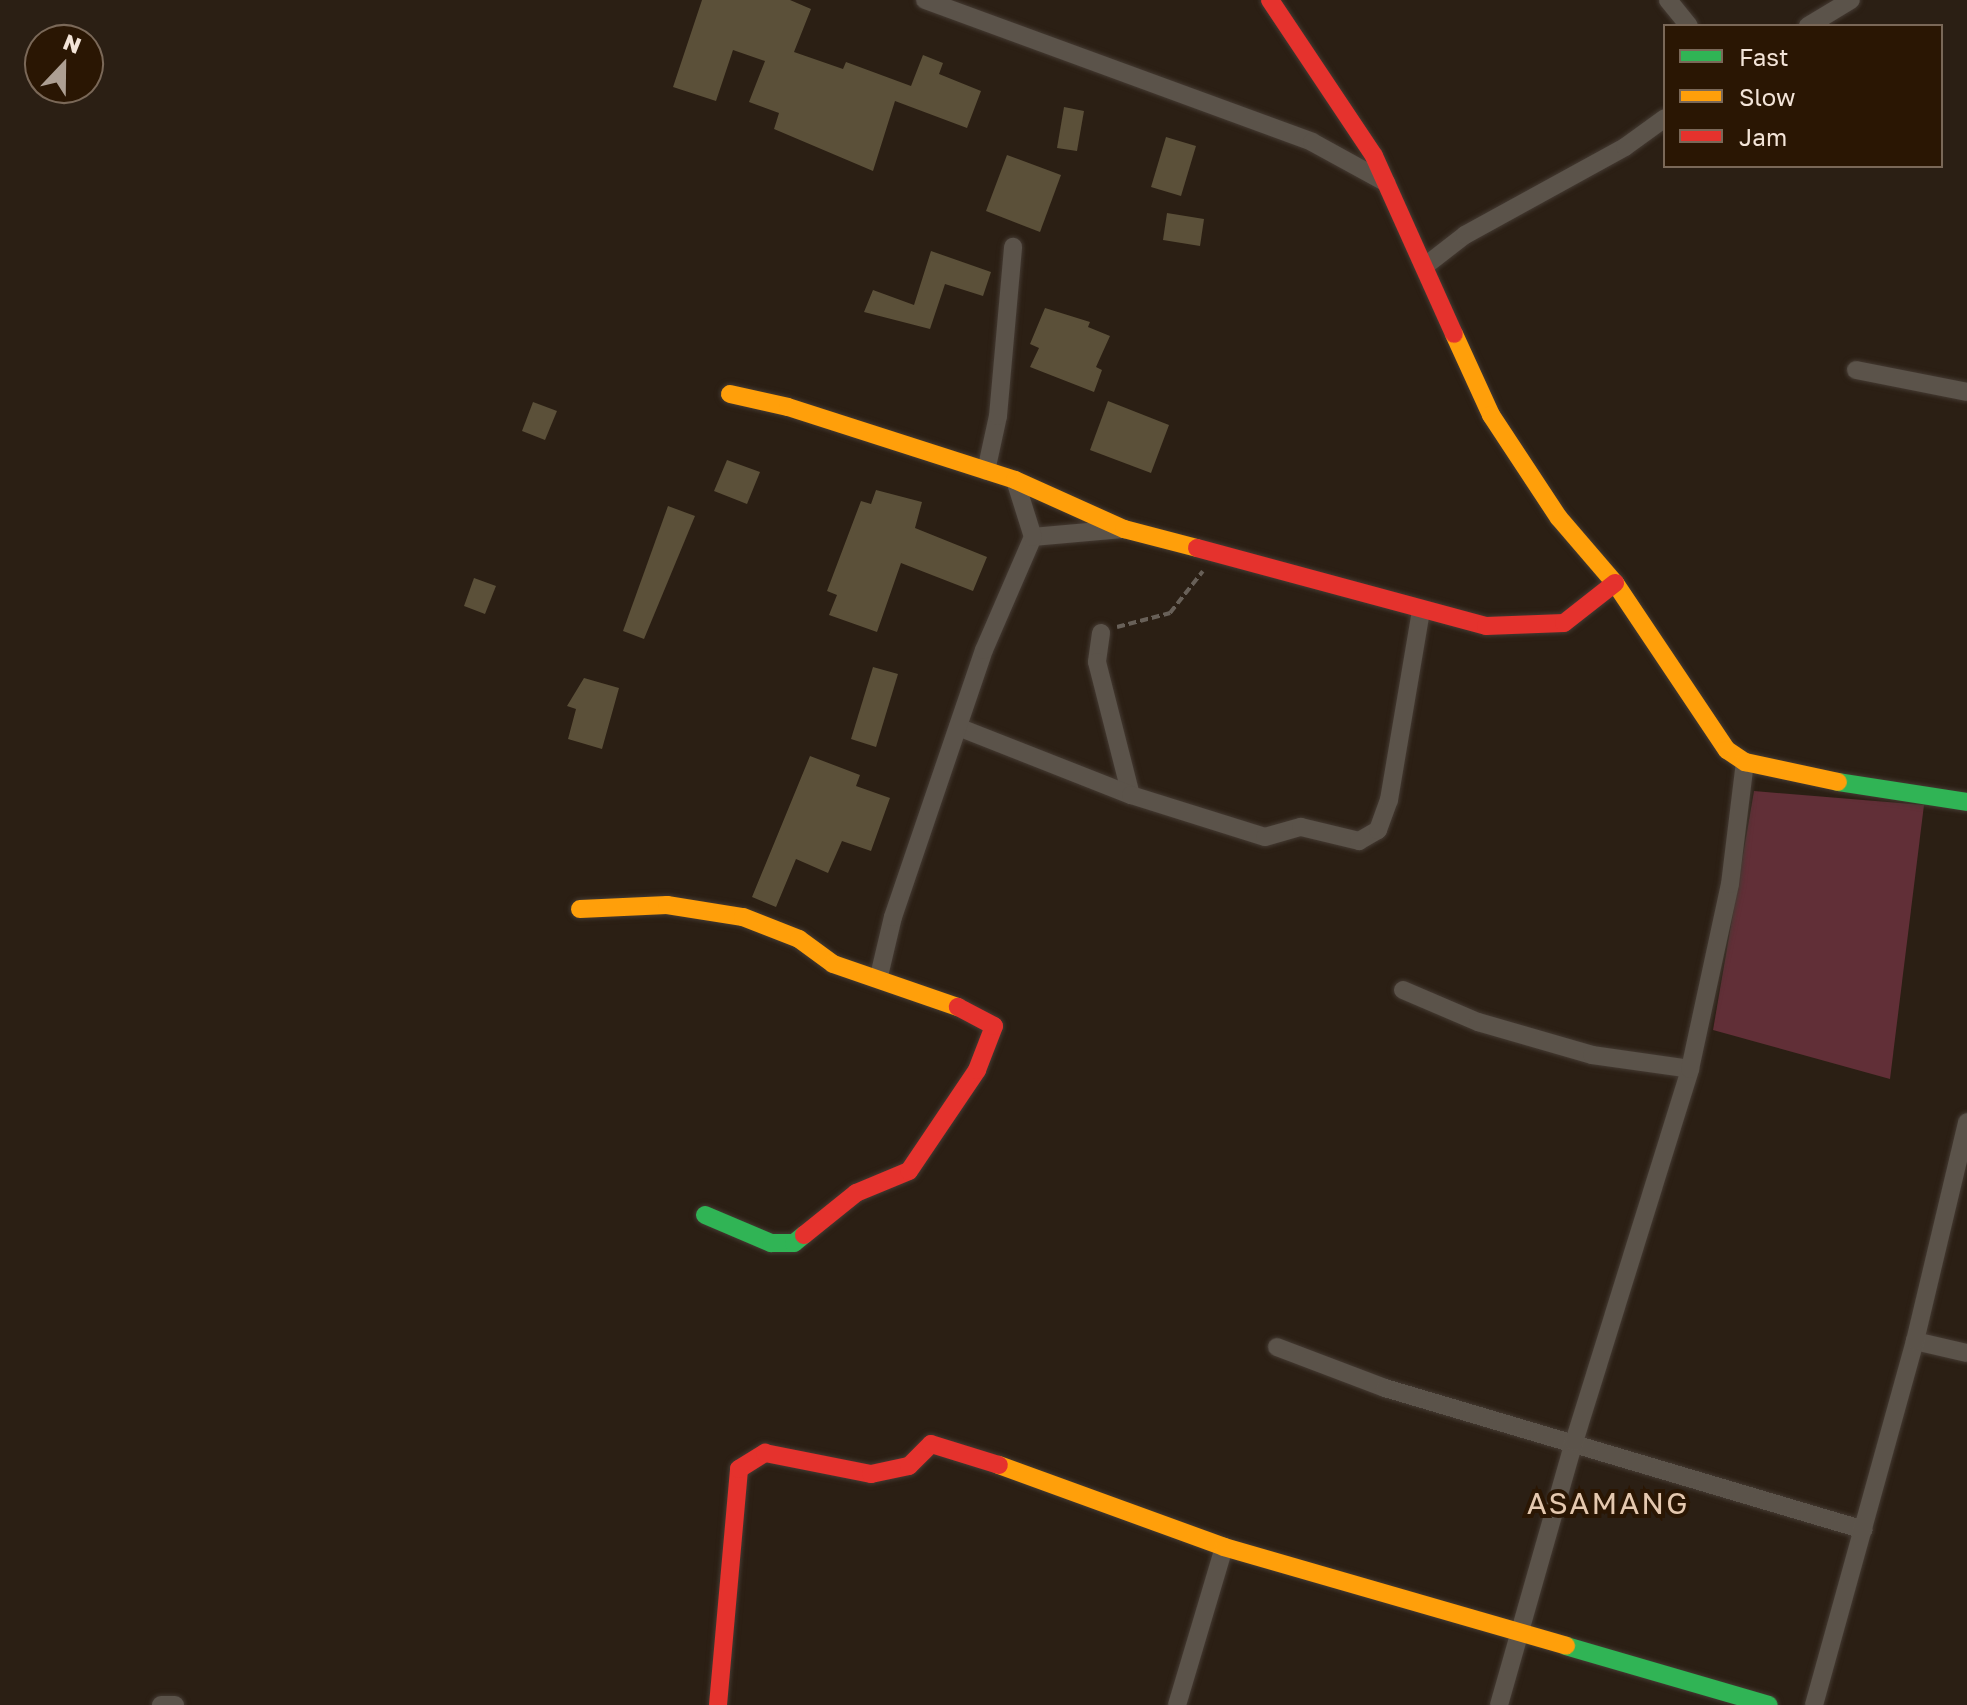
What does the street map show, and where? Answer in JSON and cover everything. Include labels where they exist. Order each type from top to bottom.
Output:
[{"type":"street","points":[[925,0],[966,6],[1312,142],[1387,183]]},
{"type":"street","points":[[1270,0],[1374,156],[1491,415],[1559,518],[1615,583],[1727,750],[1745,762],[1967,802]]},
{"type":"street","points":[[1668,0],[1687,24]]},
{"type":"street","points":[[1811,24],[1851,0]]},
{"type":"street","points":[[1425,266],[1465,235],[1625,147],[1663,119]]},
{"type":"street","points":[[986,471],[998,416],[1013,247]]},
{"type":"street","points":[[1856,370],[1967,392]]},
{"type":"street","points":[[730,394],[788,407],[1015,480],[1124,529],[1216,551],[1421,611],[1486,626],[1549,626],[1573,617],[1615,583]]},
{"type":"street","points":[[879,976],[893,917],[958,727],[1033,537],[1015,480]]},
{"type":"street","points":[[1033,537],[1124,529]]},
{"type":"street","points":[[958,727],[1131,795],[1265,837],[1301,827],[1342,839],[1369,836],[1378,830],[1389,800],[1421,611]]},
{"type":"street","points":[[1101,633],[1097,662],[1131,795]]},
{"type":"street","points":[[1499,1705],[1574,1442],[1690,1069],[1730,884],[1745,762]]},
{"type":"street","points":[[580,909],[667,905],[743,917],[799,939],[833,964],[879,976],[991,1020],[994,1026],[977,1070],[909,1171],[856,1193],[794,1243],[771,1243],[705,1215]]},
{"type":"street","points":[[1403,990],[1478,1022],[1592,1055],[1690,1069]]},
{"type":"street","points":[[1814,1705],[1915,1341],[1967,1122]]},
{"type":"street","points":[[1915,1341],[1967,1353]]},
{"type":"street","points":[[1277,1347],[1385,1388],[1863,1530]]},
{"type":"street","points":[[718,1705],[739,1469],[765,1453],[871,1474],[909,1466],[931,1444],[942,1444],[1224,1547],[1769,1705]]},
{"type":"street","points":[[1177,1705],[1224,1547]]},
{"type":"street","points":[[161,1705],[171,1705]]},
{"type":"path","points":[[1101,633],[1170,613],[1216,551]]},
{"type":"shaded area","points":[[1754,791],[1924,805],[1890,1079],[1713,1030]]},
{"type":"building","points":[[702,0],[790,0],[811,9],[794,52],[843,69],[846,62],[911,86],[923,55],[943,63],[939,74],[981,91],[967,128],[895,101],[873,171],[774,129],[779,113],[749,102],[765,61],[733,50],[716,101],[673,87]]},
{"type":"building","points":[[1064,107],[1084,111],[1077,151],[1057,148]]},
{"type":"building","points":[[1166,137],[1196,146],[1181,196],[1151,187]]},
{"type":"building","points":[[1007,155],[1061,175],[1040,232],[986,211]]},
{"type":"building","points":[[1167,213],[1204,219],[1200,246],[1163,240]]},
{"type":"building","points":[[931,251],[991,272],[983,296],[945,284],[930,329],[864,312],[873,290],[914,305]]},
{"type":"building","points":[[1045,308],[1090,322],[1088,327],[1110,336],[1096,367],[1102,370],[1094,392],[1030,367],[1039,348],[1030,344]]},
{"type":"building","points":[[1108,401],[1169,425],[1151,473],[1090,450]]},
{"type":"building","points":[[533,402],[557,411],[545,440],[522,431]]},
{"type":"building","points":[[727,460],[760,472],[747,504],[714,491]]},
{"type":"building","points":[[876,490],[922,502],[915,528],[987,557],[973,591],[901,563],[877,632],[829,615],[837,595],[827,591],[861,501],[871,504]]},
{"type":"building","points":[[668,506],[695,516],[644,639],[623,631]]},
{"type":"building","points":[[474,578],[496,586],[485,614],[464,606]]},
{"type":"building","points":[[873,667],[898,674],[876,747],[851,739]]},
{"type":"building","points":[[584,678],[619,688],[602,749],[568,739],[576,709],[567,706]]},
{"type":"building","points":[[810,756],[860,775],[856,786],[890,798],[871,851],[842,841],[828,873],[796,859],[776,907],[752,897]]},
{"type":"traffic: fast","points":[[1838,782],[1967,802]]},
{"type":"traffic: fast","points":[[705,1215],[771,1243],[794,1243],[804,1235]]},
{"type":"traffic: fast","points":[[1566,1646],[1769,1705]]},
{"type":"traffic: slow","points":[[1454,334],[1491,415],[1559,518],[1615,583],[1727,750],[1745,762],[1838,782]]},
{"type":"traffic: slow","points":[[730,394],[788,407],[1015,480],[1124,529],[1197,548]]},
{"type":"traffic: slow","points":[[580,909],[667,905],[743,917],[799,939],[833,964],[958,1007]]},
{"type":"traffic: slow","points":[[999,1465],[1224,1547],[1566,1646]]},
{"type":"traffic: jam","points":[[1270,0],[1374,156],[1454,334]]},
{"type":"traffic: jam","points":[[1197,548],[1486,626],[1564,623],[1615,583]]},
{"type":"traffic: jam","points":[[804,1235],[856,1193],[909,1171],[977,1070],[994,1026],[958,1007]]},
{"type":"traffic: jam","points":[[718,1705],[739,1469],[765,1453],[871,1474],[909,1466],[931,1444],[999,1465]]},
{"type":"district","name":"ASAMANG","points":[[1608,1503]]}]
